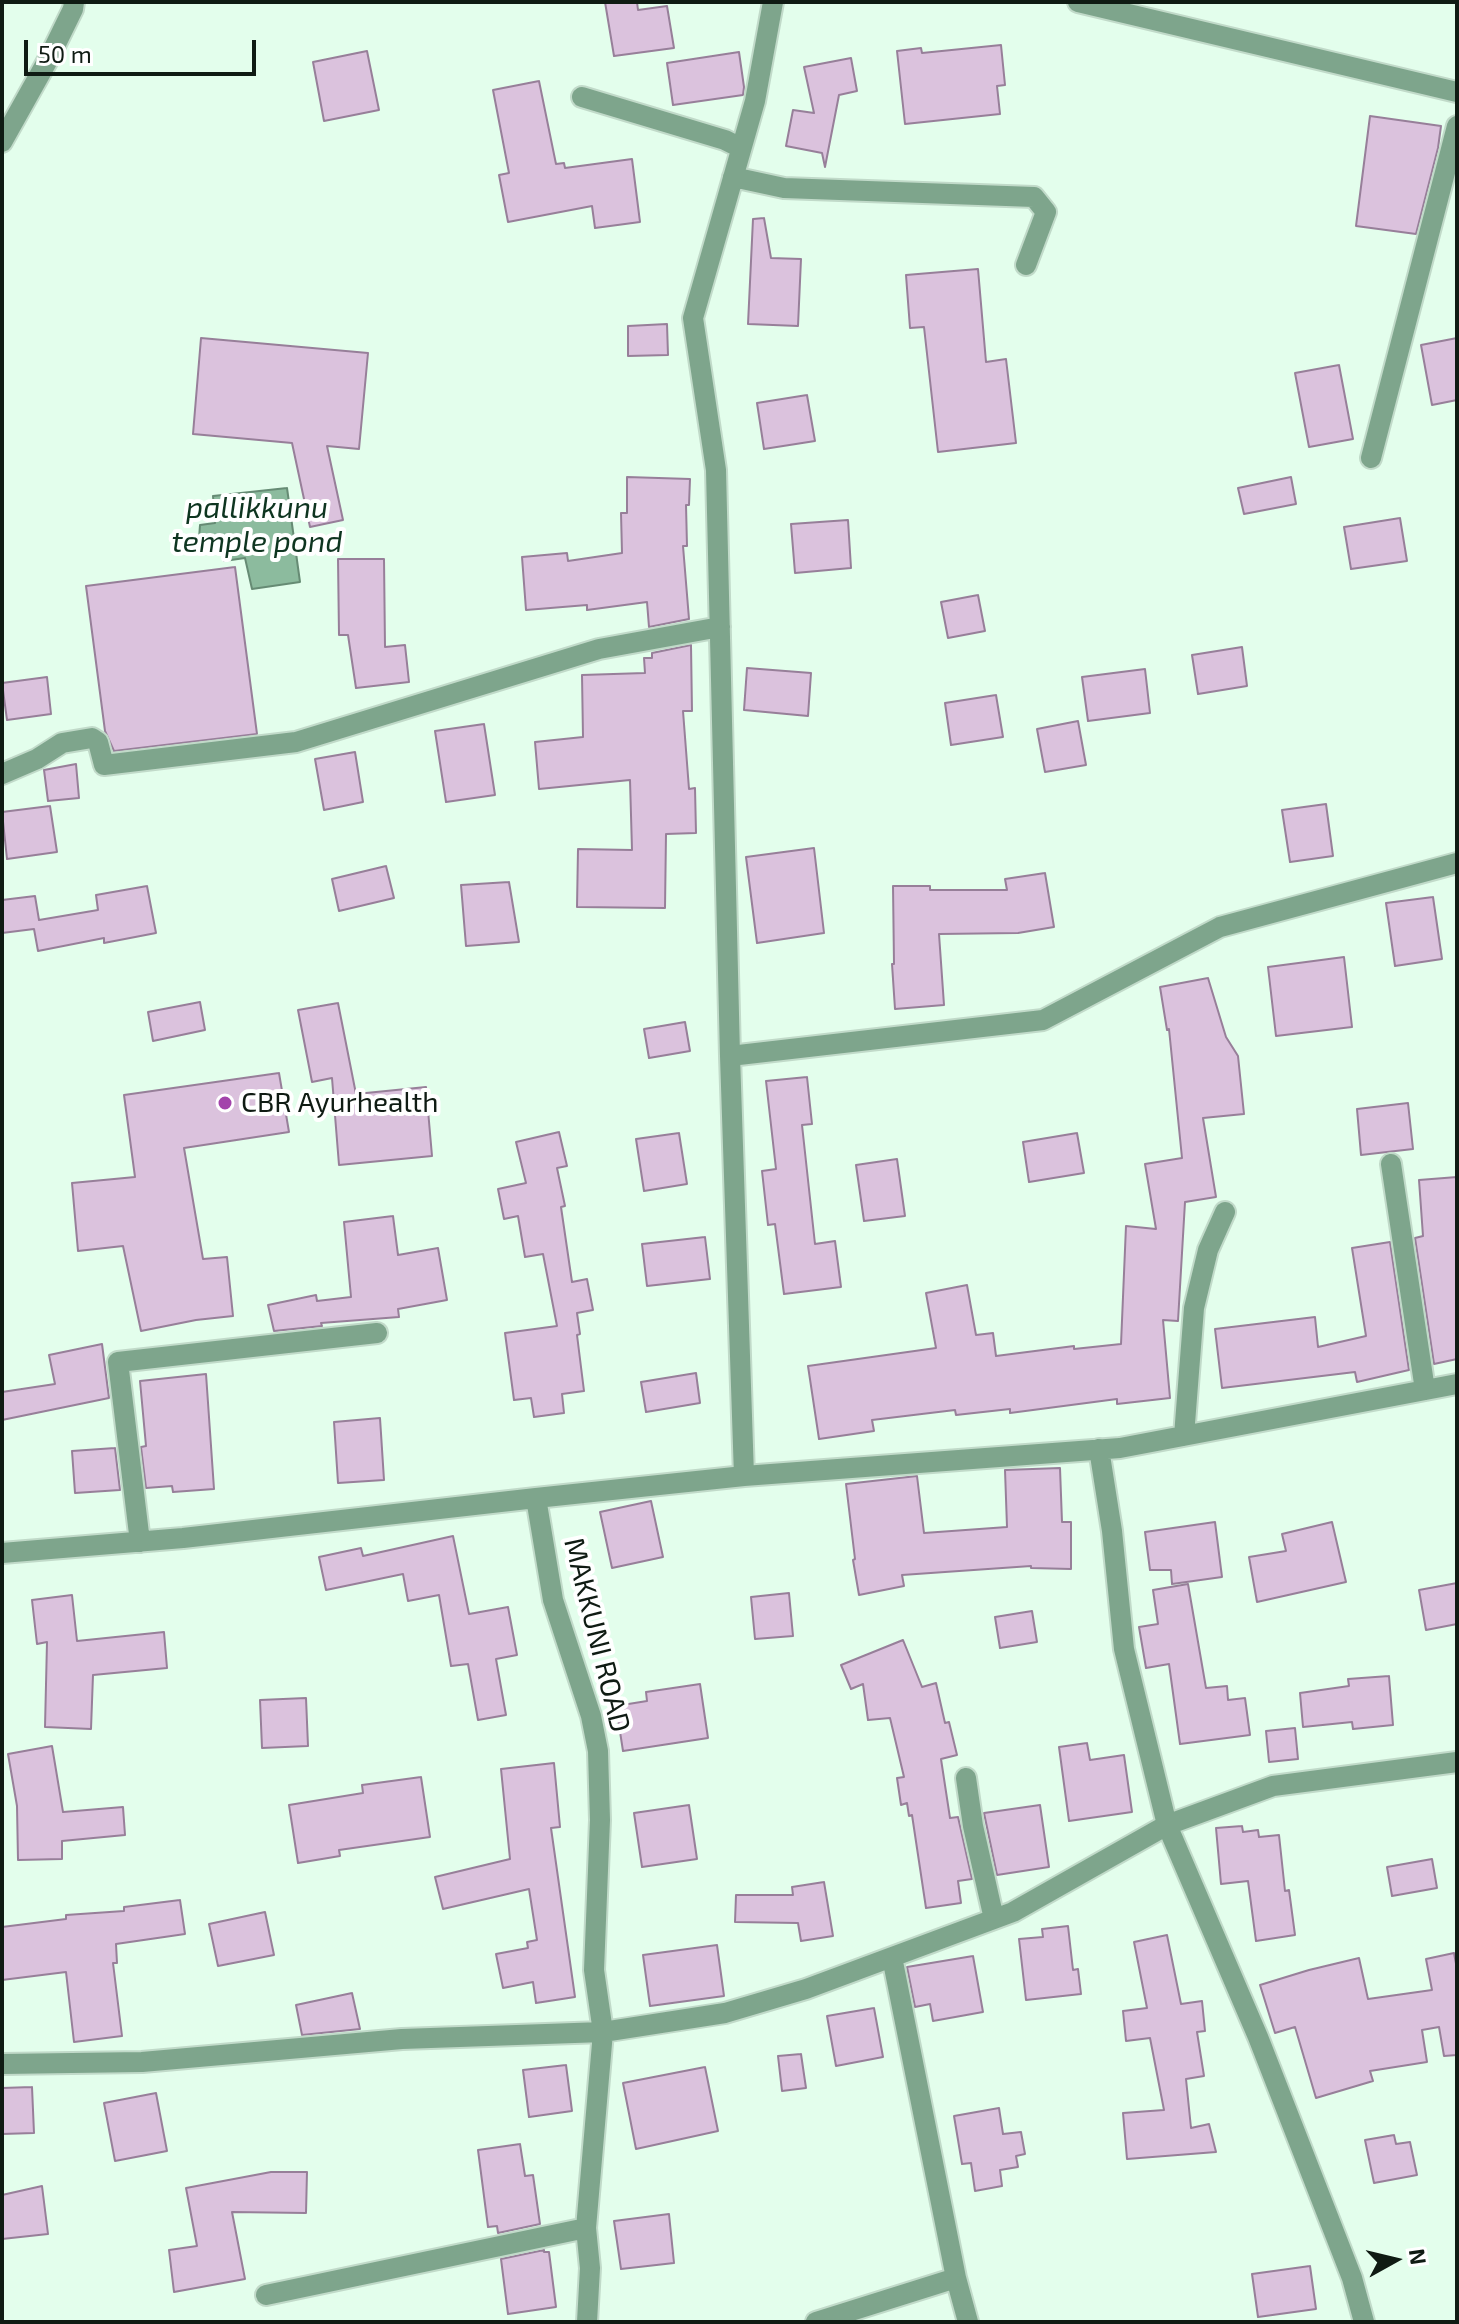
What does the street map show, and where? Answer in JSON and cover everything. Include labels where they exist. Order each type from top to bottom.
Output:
[{"type":"street","points":[[2,142],[49,58],[74,2]]},
{"type":"street","points":[[744,1476],[716,470],[693,318],[755,101],[773,2]]},
{"type":"street","points":[[1078,2],[1144,6],[1457,92]]},
{"type":"street","points":[[582,97],[725,140],[741,148]]},
{"type":"street","points":[[1371,458],[1457,126]]},
{"type":"street","points":[[733,177],[784,188],[1034,197],[1046,212],[1026,265]]},
{"type":"street","points":[[2,774],[37,759],[62,743],[92,738],[98,742],[104,765],[296,742],[599,649],[720,627]]},
{"type":"street","points":[[730,1056],[1043,1020],[1220,927],[1457,863]]},
{"type":"street","points":[[1391,1164],[1425,1390]]},
{"type":"street","points":[[1184,1436],[1194,1308],[1208,1250],[1225,1212]]},
{"type":"street","points":[[140,1542],[118,1362],[377,1333]]},
{"type":"street","points":[[2,1553],[140,1542],[744,1476],[1099,1449],[1457,1384]]},
{"type":"street","points":[[1099,1449],[1112,1531],[1124,1649],[1167,1825],[1258,2037],[1352,2278],[1364,2322]]},
{"type":"street","name":"MAKKUNI ROAD","points":[[536,1498],[553,1600],[591,1716],[598,1751],[600,1832],[594,1970],[603,2032],[586,2228],[590,2268],[587,2322]]},
{"type":"street","points":[[2,2064],[142,2062],[402,2039],[603,2032],[725,2013],[806,1989],[1013,1912],[1167,1825],[1273,1786],[1457,1762]]},
{"type":"street","points":[[966,1778],[973,1826],[994,1919]]},
{"type":"street","points":[[892,1957],[956,2278],[968,2322]]},
{"type":"street","points":[[266,2295],[586,2228]]},
{"type":"street","points":[[816,2322],[956,2278]]},
{"type":"water","name":"pallikkunu temple pond","points":[[287,488],[300,582],[252,589],[245,558],[224,561],[224,548],[198,552],[200,525],[215,523],[213,496]]},
{"type":"building","points":[[605,2],[637,2],[638,10],[667,6],[674,48],[614,56]]},
{"type":"building","points":[[1001,45],[1005,85],[997,86],[1000,114],[905,124],[897,51],[921,48],[922,53]]},
{"type":"building","points":[[367,51],[379,110],[324,121],[313,62]]},
{"type":"building","points":[[739,52],[743,95],[673,105],[667,63]]},
{"type":"building","points":[[851,58],[857,91],[839,95],[825,167],[822,153],[786,146],[793,110],[814,113],[804,67]]},
{"type":"building","points":[[539,81],[556,164],[564,163],[565,168],[632,159],[640,222],[595,228],[592,206],[508,222],[499,175],[509,173],[493,90]]},
{"type":"building","points":[[1370,116],[1441,126],[1416,234],[1356,226]]},
{"type":"building","points":[[764,218],[771,258],[801,259],[798,326],[748,324],[753,219]]},
{"type":"building","points":[[978,269],[986,362],[1006,359],[1016,443],[938,452],[924,327],[910,328],[906,275]]},
{"type":"building","points":[[667,324],[668,355],[628,356],[628,326]]},
{"type":"building","points":[[201,338],[368,353],[359,449],[327,446],[343,520],[310,527],[292,443],[193,434]]},
{"type":"building","points":[[1457,338],[1457,400],[1432,405],[1421,345]]},
{"type":"building","points":[[1339,365],[1353,439],[1309,447],[1295,373]]},
{"type":"building","points":[[807,395],[815,441],[764,449],[757,403]]},
{"type":"building","points":[[627,477],[690,479],[689,505],[686,505],[687,546],[683,546],[689,619],[649,627],[647,602],[587,610],[587,605],[526,610],[522,557],[567,553],[568,561],[622,553],[621,513],[627,513]]},
{"type":"building","points":[[1291,477],[1296,504],[1244,514],[1238,488]]},
{"type":"building","points":[[1400,518],[1407,561],[1351,569],[1344,527]]},
{"type":"building","points":[[848,520],[851,568],[795,573],[791,524]]},
{"type":"building","points":[[338,559],[384,559],[385,647],[405,645],[409,682],[356,688],[348,635],[339,635]]},
{"type":"building","points":[[235,567],[257,734],[114,751],[105,731],[86,586]]},
{"type":"building","points":[[978,595],[985,631],[948,638],[941,602]]},
{"type":"building","points":[[691,645],[692,711],[683,711],[689,789],[695,788],[696,833],[666,834],[665,908],[577,907],[578,849],[632,850],[630,780],[539,789],[535,742],[583,737],[582,675],[645,673],[644,658],[652,658],[652,653]]},
{"type":"building","points":[[1242,647],[1247,686],[1198,694],[1192,655]]},
{"type":"building","points":[[747,668],[811,673],[808,716],[744,710]]},
{"type":"building","points":[[1145,669],[1150,713],[1088,721],[1082,677]]},
{"type":"building","points":[[47,677],[51,714],[7,720],[2,683]]},
{"type":"building","points":[[996,695],[1003,737],[951,745],[945,703]]},
{"type":"building","points":[[1078,721],[1086,765],[1045,772],[1037,729]]},
{"type":"building","points":[[484,724],[495,795],[446,802],[435,731]]},
{"type":"building","points":[[355,752],[363,802],[324,810],[315,759]]},
{"type":"building","points":[[76,764],[79,798],[48,801],[44,770]]},
{"type":"building","points":[[1326,804],[1333,856],[1290,862],[1282,810]]},
{"type":"building","points":[[50,806],[57,852],[7,859],[2,812]]},
{"type":"building","points":[[814,848],[824,933],[757,943],[746,857]]},
{"type":"building","points":[[386,866],[394,898],[339,911],[332,879]]},
{"type":"building","points":[[1045,873],[1054,927],[1018,933],[939,934],[944,1005],[895,1009],[893,886],[930,886],[930,890],[1007,890],[1005,879]]},
{"type":"building","points":[[509,882],[519,942],[466,946],[461,885]]},
{"type":"building","points":[[147,886],[156,933],[104,943],[104,938],[38,951],[34,929],[2,933],[2,900],[35,896],[39,920],[98,910],[96,895]]},
{"type":"building","points":[[1433,897],[1442,959],[1395,966],[1386,903]]},
{"type":"building","points":[[1344,957],[1352,1027],[1276,1036],[1268,967]]},
{"type":"building","points":[[1208,978],[1226,1037],[1238,1056],[1244,1114],[1203,1118],[1216,1197],[1185,1202],[1178,1321],[1163,1320],[1170,1398],[1117,1404],[1117,1399],[1010,1413],[1010,1409],[956,1415],[955,1410],[872,1420],[874,1431],[819,1439],[808,1366],[936,1348],[926,1293],[967,1285],[976,1335],[993,1333],[996,1356],[1074,1346],[1074,1349],[1121,1344],[1126,1226],[1156,1229],[1145,1164],[1182,1158],[1169,1029],[1160,987]]},
{"type":"building","points":[[200,1002],[205,1030],[153,1041],[148,1012]]},
{"type":"building","points":[[338,1003],[356,1094],[426,1087],[432,1156],[339,1165],[332,1078],[312,1082],[298,1010]]},
{"type":"building","points":[[685,1022],[690,1051],[649,1058],[644,1029]]},
{"type":"building","points":[[279,1073],[289,1132],[184,1148],[203,1259],[227,1257],[233,1316],[141,1331],[123,1246],[78,1251],[72,1183],[135,1177],[124,1095]]},
{"type":"building","points":[[807,1077],[812,1124],[802,1125],[815,1244],[835,1241],[841,1287],[784,1294],[775,1224],[768,1225],[762,1171],[776,1169],[766,1081]]},
{"type":"building","points":[[1408,1103],[1413,1149],[1361,1155],[1357,1109]]},
{"type":"building","points":[[559,1132],[567,1166],[557,1168],[565,1206],[561,1207],[572,1282],[587,1279],[593,1310],[577,1313],[584,1391],[562,1394],[564,1413],[534,1417],[531,1398],[514,1400],[505,1333],[557,1326],[543,1254],[525,1257],[518,1216],[504,1219],[498,1189],[526,1183],[516,1142]]},
{"type":"building","points":[[679,1133],[687,1184],[644,1191],[636,1139]]},
{"type":"building","points":[[1077,1133],[1084,1173],[1029,1182],[1023,1142]]},
{"type":"building","points":[[897,1159],[905,1216],[864,1221],[856,1165]]},
{"type":"building","points":[[1457,1177],[1457,1359],[1434,1364],[1415,1238],[1423,1236],[1419,1180]]},
{"type":"building","points":[[393,1216],[398,1255],[438,1248],[447,1300],[398,1309],[399,1317],[321,1323],[322,1326],[274,1331],[268,1305],[316,1295],[317,1301],[351,1297],[344,1222]]},
{"type":"building","points":[[705,1237],[710,1279],[647,1286],[642,1244]]},
{"type":"building","points":[[1390,1242],[1409,1370],[1357,1382],[1355,1372],[1222,1388],[1215,1329],[1315,1317],[1318,1347],[1366,1336],[1352,1248]]},
{"type":"building","points":[[102,1344],[109,1398],[2,1420],[2,1392],[55,1384],[49,1355]]},
{"type":"building","points":[[696,1373],[700,1403],[646,1412],[641,1382]]},
{"type":"building","points":[[206,1374],[214,1489],[173,1492],[172,1486],[146,1488],[141,1447],[146,1446],[140,1381]]},
{"type":"building","points":[[380,1418],[384,1480],[338,1483],[334,1422]]},
{"type":"building","points":[[115,1448],[120,1490],[75,1493],[72,1451]]},
{"type":"building","points":[[1060,1468],[1062,1522],[1071,1522],[1071,1569],[1031,1566],[902,1575],[904,1586],[859,1595],[846,1484],[917,1476],[924,1533],[1007,1527],[1005,1470]]},
{"type":"building","points":[[651,1501],[663,1557],[612,1568],[600,1512]]},
{"type":"building","points":[[1215,1522],[1222,1577],[1172,1584],[1171,1570],[1150,1570],[1145,1532]]},
{"type":"building","points":[[1332,1522],[1346,1582],[1257,1602],[1249,1557],[1286,1551],[1282,1534]]},
{"type":"building","points":[[453,1536],[469,1614],[508,1607],[517,1655],[496,1659],[506,1715],[478,1720],[468,1664],[451,1666],[439,1595],[408,1601],[403,1574],[326,1590],[319,1557],[361,1548],[363,1556]]},
{"type":"building","points":[[1457,1583],[1457,1624],[1426,1630],[1419,1590]]},
{"type":"building","points":[[1188,1584],[1206,1688],[1227,1686],[1228,1700],[1245,1698],[1250,1735],[1180,1744],[1169,1664],[1146,1668],[1139,1627],[1158,1624],[1153,1590]]},
{"type":"building","points":[[789,1593],[793,1636],[755,1639],[751,1597]]},
{"type":"building","points":[[72,1595],[77,1641],[164,1632],[167,1668],[93,1675],[91,1729],[45,1727],[47,1642],[37,1644],[32,1600]]},
{"type":"building","points":[[1032,1611],[1037,1642],[1000,1648],[995,1617]]},
{"type":"building","points":[[903,1640],[922,1687],[936,1683],[945,1723],[949,1722],[957,1755],[941,1759],[950,1818],[958,1817],[972,1879],[958,1881],[961,1903],[926,1908],[912,1815],[909,1816],[907,1803],[901,1805],[897,1778],[904,1777],[890,1718],[868,1720],[863,1684],[851,1689],[841,1665]]},
{"type":"building","points":[[1389,1676],[1393,1725],[1353,1729],[1352,1722],[1303,1727],[1300,1693],[1349,1686],[1348,1679]]},
{"type":"building","points":[[700,1684],[708,1738],[623,1751],[616,1706],[647,1701],[646,1692]]},
{"type":"building","points":[[306,1698],[308,1746],[262,1748],[260,1700]]},
{"type":"building","points":[[1295,1728],[1298,1759],[1269,1762],[1266,1731]]},
{"type":"building","points":[[1087,1743],[1090,1760],[1124,1755],[1132,1812],[1069,1821],[1059,1747]]},
{"type":"building","points":[[52,1746],[63,1812],[123,1807],[125,1835],[62,1841],[62,1859],[18,1860],[17,1806],[8,1754]]},
{"type":"building","points":[[554,1763],[560,1827],[551,1828],[575,1997],[536,2003],[533,1982],[503,1988],[496,1954],[528,1948],[527,1942],[537,1940],[529,1889],[443,1909],[435,1877],[510,1859],[501,1769]]},
{"type":"building","points":[[421,1777],[430,1837],[339,1850],[340,1856],[298,1863],[289,1805],[363,1793],[362,1785]]},
{"type":"building","points":[[689,1805],[697,1859],[642,1867],[634,1813]]},
{"type":"building","points":[[1040,1805],[1049,1867],[997,1875],[984,1813]]},
{"type":"building","points":[[1242,1826],[1243,1832],[1258,1830],[1259,1837],[1279,1835],[1285,1891],[1289,1890],[1295,1935],[1256,1941],[1248,1881],[1221,1884],[1216,1828]]},
{"type":"building","points":[[1432,1859],[1437,1888],[1392,1896],[1387,1867]]},
{"type":"building","points":[[824,1882],[833,1936],[801,1941],[798,1923],[735,1922],[736,1895],[793,1895],[792,1887]]},
{"type":"building","points":[[180,1900],[185,1934],[116,1944],[117,1963],[113,1963],[122,2036],[74,2042],[66,1972],[2,1980],[2,1927],[66,1919],[66,1915],[124,1911],[124,1907]]},
{"type":"building","points":[[265,1912],[274,1955],[218,1966],[209,1924]]},
{"type":"building","points":[[1068,1926],[1073,1970],[1078,1969],[1081,1994],[1026,2000],[1019,1939],[1043,1937],[1042,1929]]},
{"type":"building","points":[[1167,1935],[1181,2004],[1202,2001],[1205,2031],[1197,2032],[1204,2076],[1186,2079],[1191,2128],[1209,2124],[1216,2152],[1127,2159],[1123,2113],[1164,2110],[1150,2038],[1126,2041],[1123,2011],[1147,2008],[1134,1942]]},
{"type":"building","points":[[717,1945],[724,1996],[650,2006],[643,1955]]},
{"type":"building","points":[[1454,1953],[1457,1969],[1457,2055],[1444,2056],[1439,2027],[1422,2030],[1427,2062],[1370,2071],[1373,2081],[1316,2098],[1295,2027],[1275,2033],[1260,1985],[1359,1958],[1368,1999],[1432,1990],[1426,1959]]},
{"type":"building","points":[[973,1956],[983,2012],[933,2021],[930,2004],[915,2007],[907,1967]]},
{"type":"building","points":[[352,1993],[360,2029],[302,2035],[296,2005]]},
{"type":"building","points":[[874,2008],[883,2057],[836,2066],[827,2016]]},
{"type":"building","points":[[801,2054],[806,2088],[782,2091],[778,2056]]},
{"type":"building","points":[[566,2065],[572,2111],[529,2117],[523,2070]]},
{"type":"building","points":[[705,2067],[718,2131],[636,2149],[623,2083]]},
{"type":"building","points":[[32,2087],[34,2133],[2,2134],[2,2088]]},
{"type":"building","points":[[156,2093],[167,2151],[115,2161],[104,2103]]},
{"type":"building","points":[[999,2108],[1003,2134],[1021,2132],[1025,2154],[1016,2156],[1018,2167],[1000,2170],[1002,2186],[975,2191],[971,2163],[962,2164],[954,2116]]},
{"type":"building","points":[[1394,2135],[1396,2144],[1410,2142],[1417,2175],[1374,2183],[1365,2140]]},
{"type":"building","points":[[520,2144],[525,2176],[533,2175],[540,2224],[498,2233],[497,2226],[488,2227],[478,2150]]},
{"type":"building","points":[[271,2172],[307,2172],[306,2213],[232,2212],[245,2279],[174,2292],[169,2250],[197,2246],[186,2188]]},
{"type":"building","points":[[42,2186],[48,2234],[2,2239],[2,2195]]},
{"type":"building","points":[[669,2214],[674,2263],[621,2269],[614,2221]]},
{"type":"building","points":[[544,2250],[549,2252],[556,2307],[508,2314],[501,2259]]},
{"type":"building","points":[[1310,2266],[1316,2309],[1258,2317],[1252,2274]]},
{"type":"place","name":"CBR Ayurhealth","points":[[225,1103]]}]
